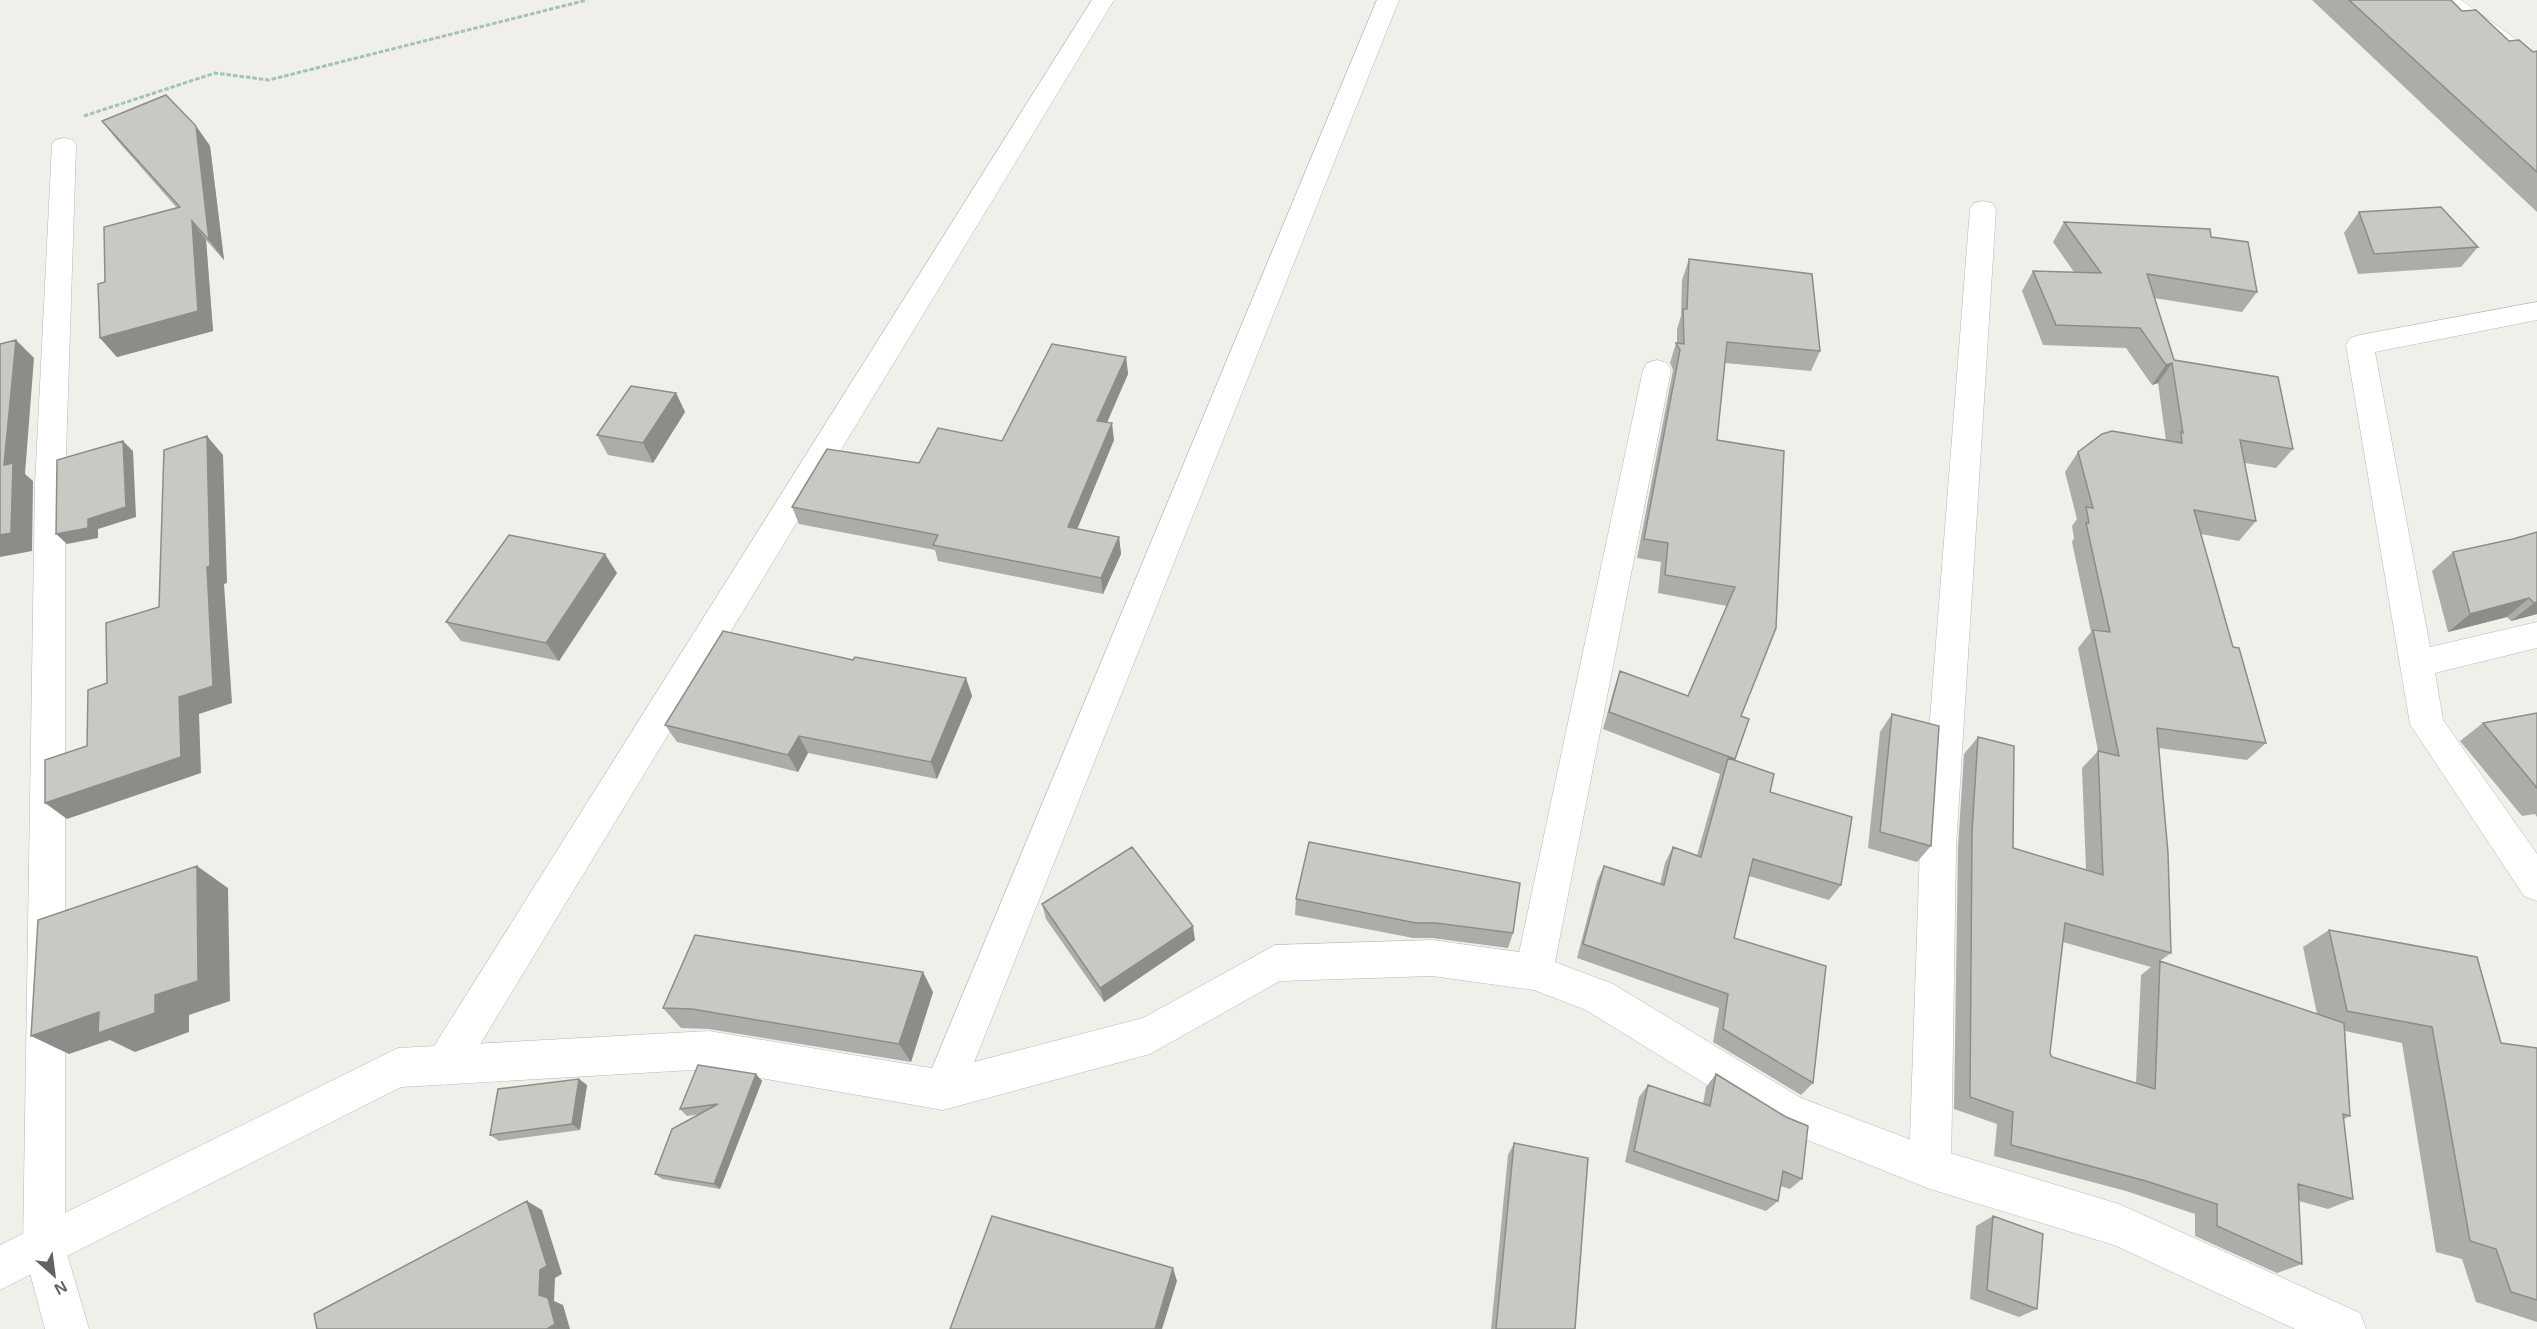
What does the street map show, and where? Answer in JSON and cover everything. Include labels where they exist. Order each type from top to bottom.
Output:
[{"type":"street","points":[[445,1065],[1103,0]]},
{"type":"street","points":[[943,1090],[1388,0]]},
{"type":"street","points":[[2447,0],[2537,65]]},
{"type":"street","points":[[64,145],[50,485],[44,1247],[67,1329]]},
{"type":"street","points":[[1930,1168],[1938,847],[1983,209]]},
{"type":"street","points":[[2537,311],[2360,345],[2427,724],[2537,884]]},
{"type":"street","points":[[1534,972],[1657,370]]},
{"type":"street","points":[[2417,664],[2537,635]]},
{"type":"street","points":[[0,1268],[398,1068],[709,1050],[943,1090],[1150,1035],[1275,963],[1432,958],[1534,972],[1599,997],[1789,1113],[1930,1168],[2119,1225],[2344,1329]]},
{"type":"path","points":[[64,145],[64,123],[215,73],[269,80],[587,0]]},
{"type":"building","points":[[2349,0],[2451,0],[2462,11],[2476,10],[2509,41],[2519,40],[2533,52],[2537,51],[2537,172]]},
{"type":"building","points":[[166,95],[196,126],[209,240],[192,221],[198,311],[100,338],[98,284],[105,282],[104,227],[180,207],[102,121]]},
{"type":"building","points":[[2441,207],[2478,247],[2374,254],[2359,212]]},
{"type":"building","points":[[2064,222],[2210,229],[2211,237],[2248,242],[2257,292],[2147,274],[2174,360],[2278,377],[2293,449],[2240,440],[2256,521],[2194,510],[2233,647],[2239,648],[2266,743],[2157,728],[2168,853],[2171,953],[2065,923],[2050,1053],[2052,1057],[2155,1089],[2160,961],[2344,1023],[2350,1116],[2343,1114],[2353,1199],[2298,1184],[2302,1264],[2217,1226],[2217,1204],[2146,1181],[2011,1145],[2013,1112],[1970,1097],[1972,831],[1978,737],[2014,746],[2013,848],[2103,875],[2098,751],[2119,756],[2093,630],[2110,632],[2086,523],[2089,523],[2086,507],[2093,508],[2078,452],[2102,434],[2112,431],[2182,443],[2181,432],[2183,433],[2172,363],[2166,365],[2140,328],[2056,325],[2033,271],[2101,273]]},
{"type":"building","points":[[1689,259],[1812,274],[1820,351],[1727,342],[1717,440],[1784,451],[1776,628],[1741,716],[1749,719],[1735,759],[1609,712],[1620,671],[1688,696],[1735,587],[1665,575],[1668,543],[1644,539],[1680,350],[1676,343],[1684,344],[1683,309],[1687,309]]},
{"type":"building","points":[[16,340],[4,465],[13,463],[11,533],[0,535],[0,344]]},
{"type":"building","points":[[1052,344],[1126,357],[1097,421],[1112,423],[1068,527],[1119,537],[1101,578],[933,545],[938,535],[792,507],[827,449],[919,463],[938,428],[1002,441]]},
{"type":"building","points":[[631,386],[676,393],[643,443],[597,435]]},
{"type":"building","points":[[207,436],[210,566],[207,567],[213,686],[179,697],[181,757],[45,803],[45,760],[87,746],[88,690],[107,683],[106,623],[159,607],[164,450]]},
{"type":"building","points":[[123,441],[126,507],[88,519],[88,528],[56,534],[57,460]]},
{"type":"building","points":[[2537,532],[2537,602],[2534,603],[2529,598],[2470,614],[2453,552]]},
{"type":"building","points":[[509,535],[605,554],[546,643],[446,622]]},
{"type":"building","points":[[723,631],[853,660],[855,657],[966,678],[931,762],[799,736],[788,755],[665,725]]},
{"type":"building","points":[[2537,713],[2537,788],[2483,723]]},
{"type":"building","points":[[1892,714],[1939,726],[1931,846],[1880,832]]},
{"type":"building","points":[[1728,758],[1774,774],[1770,792],[1852,817],[1841,885],[1753,859],[1734,938],[1826,966],[1813,1083],[1723,1029],[1728,994],[1583,944],[1604,866],[1664,885],[1673,847],[1701,857]]},
{"type":"building","points":[[1309,842],[1520,883],[1513,933],[1436,923],[1416,923],[1296,899]]},
{"type":"building","points":[[1132,847],[1193,926],[1100,988],[1042,904]]},
{"type":"building","points":[[197,866],[198,981],[155,995],[155,1013],[98,1033],[99,1012],[31,1036],[38,920]]},
{"type":"building","points":[[2329,930],[2477,957],[2501,1043],[2537,1048],[2537,1300],[2511,1292],[2496,1249],[2470,1241],[2432,1027],[2347,1011]]},
{"type":"building","points":[[695,935],[923,972],[899,1044],[692,1009],[663,1008]]},
{"type":"building","points":[[698,1065],[756,1074],[714,1184],[655,1174],[672,1129],[718,1104],[680,1109]]},
{"type":"building","points":[[1716,1074],[1786,1117],[1808,1126],[1802,1179],[1783,1171],[1778,1201],[1634,1151],[1648,1085],[1710,1106]]},
{"type":"building","points":[[579,1079],[572,1124],[490,1135],[498,1089]]},
{"type":"building","points":[[1514,1143],[1588,1158],[1575,1329],[1496,1329]]},
{"type":"building","points":[[527,1201],[547,1266],[540,1270],[539,1295],[548,1298],[555,1324],[547,1329],[317,1329],[314,1314]]},
{"type":"building","points":[[992,1216],[1173,1268],[1155,1329],[950,1329]]},
{"type":"building","points":[[1993,1216],[2043,1234],[2037,1309],[1987,1290]]}]
